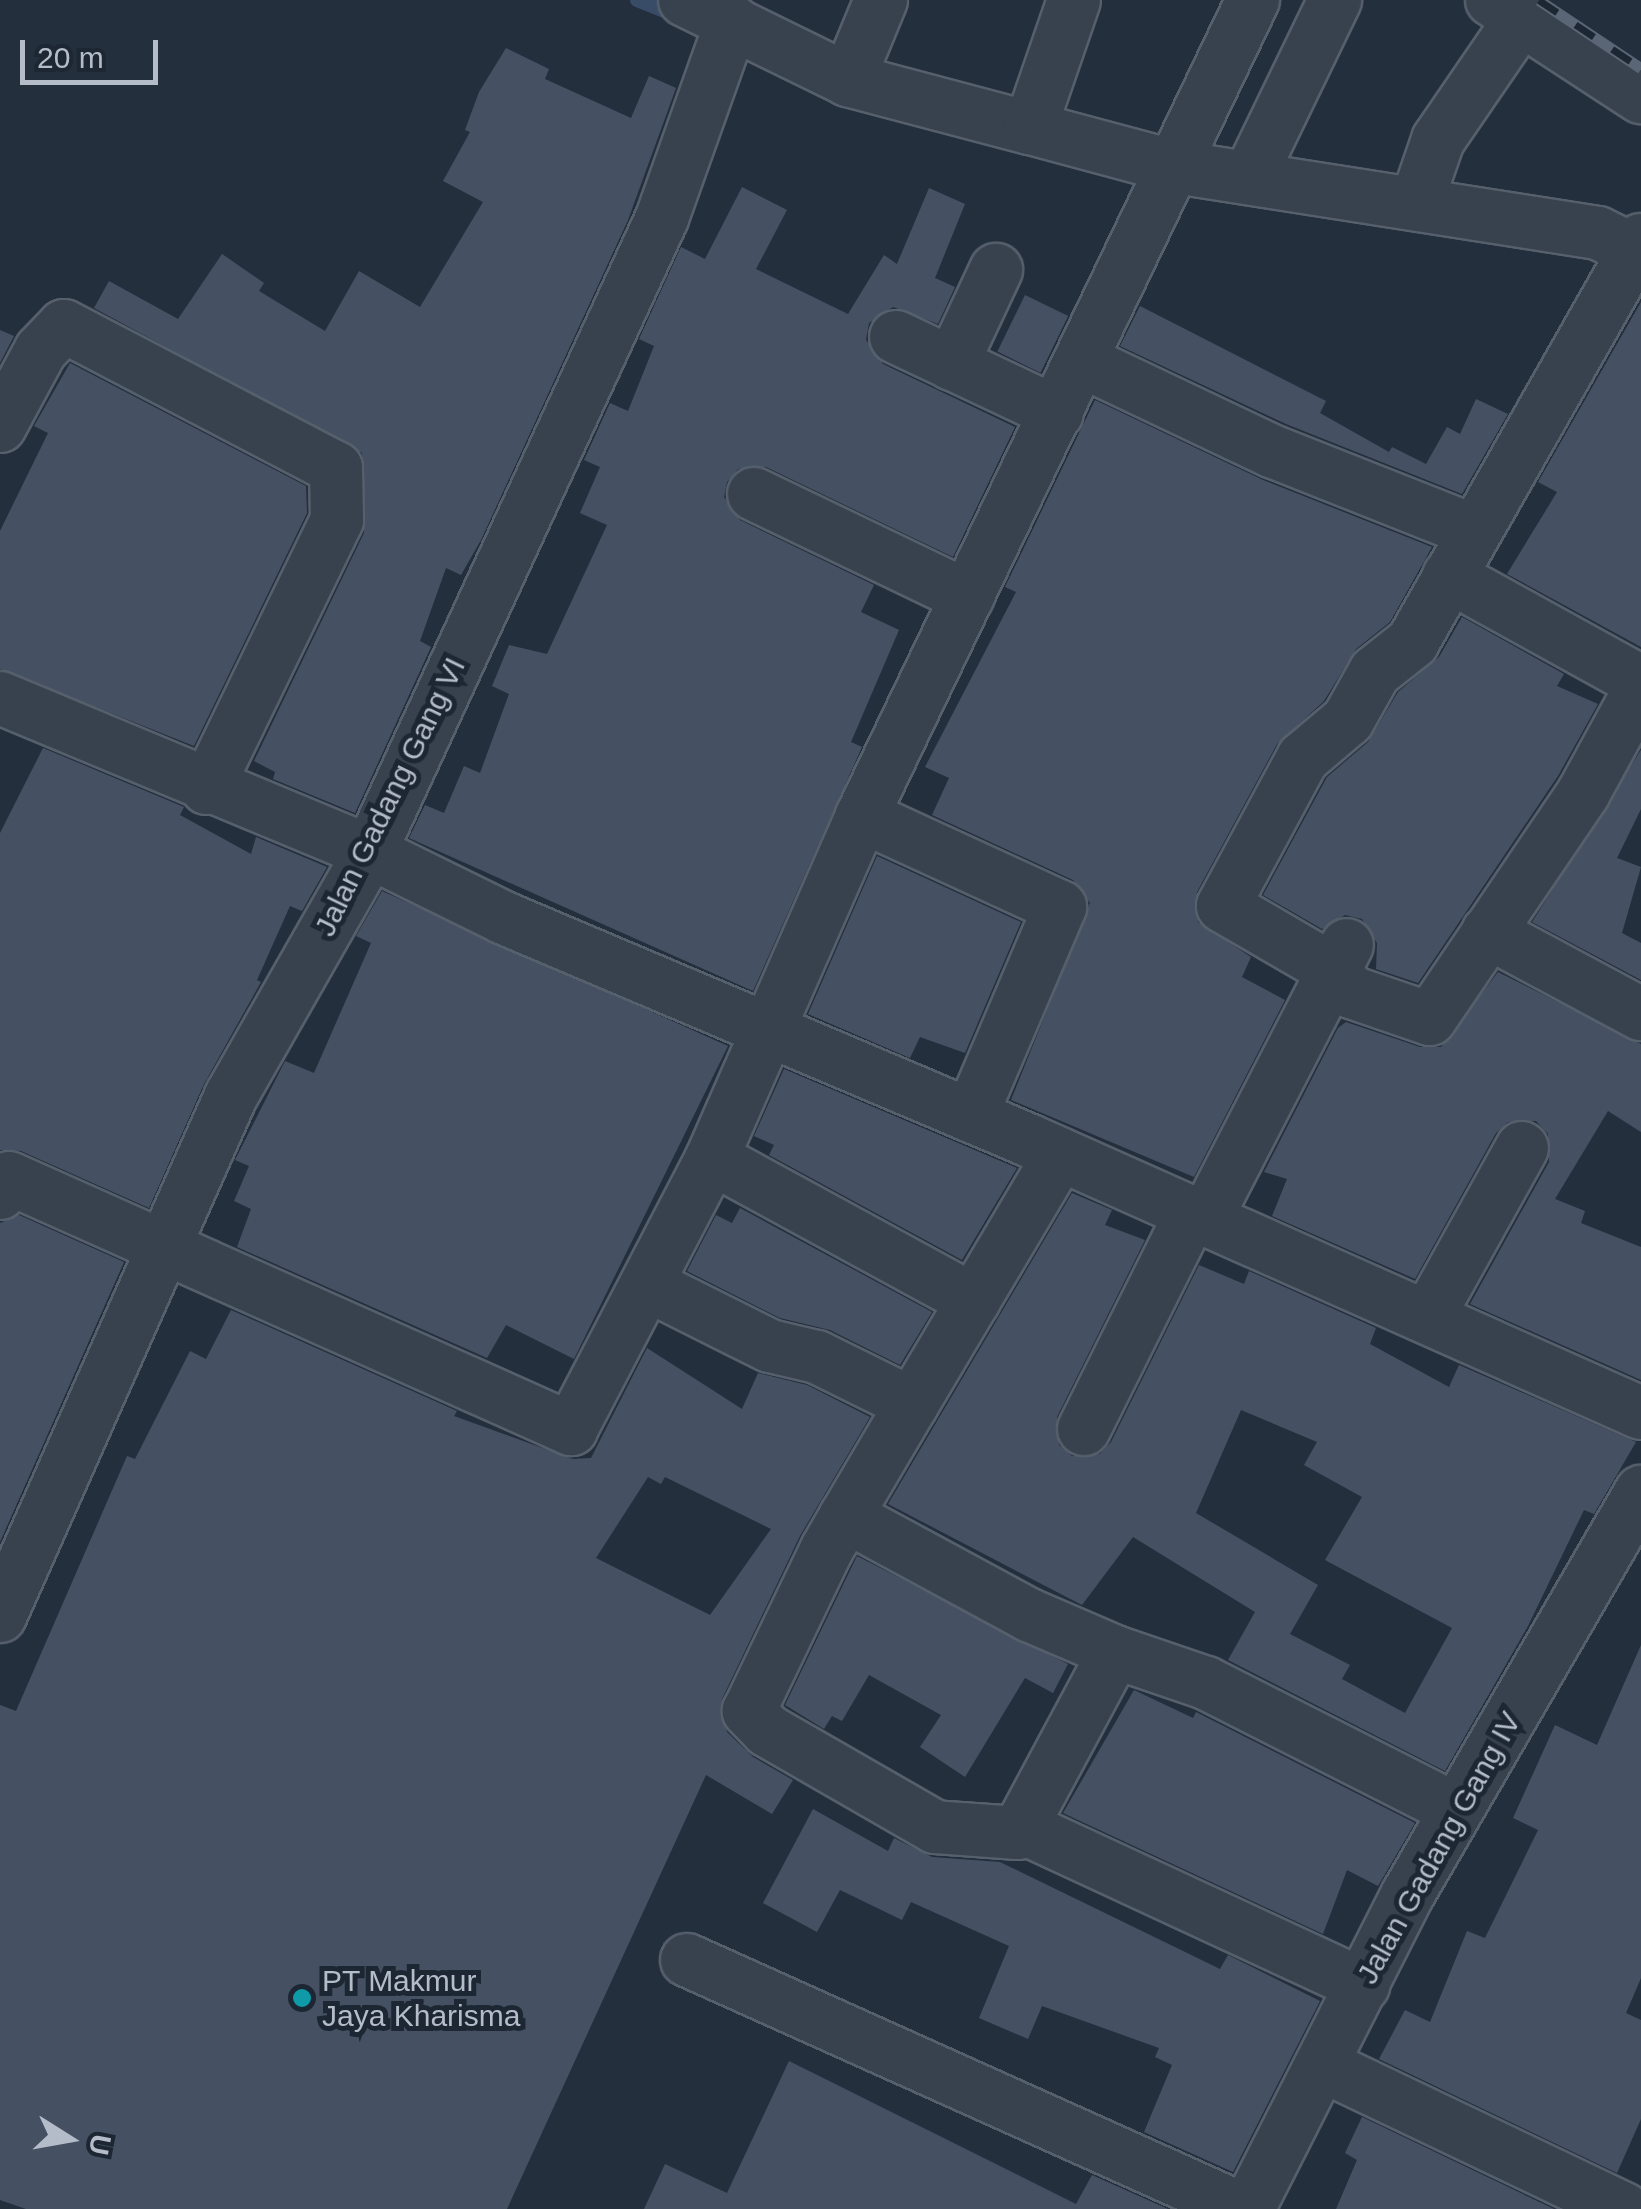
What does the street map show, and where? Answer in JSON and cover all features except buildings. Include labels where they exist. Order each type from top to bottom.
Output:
[{"type":"street","points":[[685,0],[848,80],[1176,167],[1598,233],[1639,248],[1413,642],[1375,672],[1348,720],[1303,758],[1226,892],[1229,915],[1340,957]]},
{"type":"street","points":[[848,80],[881,0]]},
{"type":"street","points":[[1030,128],[1074,0]]},
{"type":"street","points":[[0,1194],[9,1178],[569,1430],[650,1286],[712,1158],[862,816],[1253,0]]},
{"type":"street","points":[[1249,178],[1334,0]]},
{"type":"street","points":[[1416,204],[1438,140],[1506,10],[1641,97]]},
{"type":"street","name":"Jalan Gadang Gang VI","points":[[0,1616],[231,1096],[370,852],[662,218],[732,22]]},
{"type":"street","points":[[952,364],[996,270]]},
{"type":"street","points":[[0,426],[41,350],[64,326],[336,468],[337,520],[207,788]]},
{"type":"street","points":[[896,337],[1057,414]]},
{"type":"street","points":[[1082,361],[1274,452],[1474,531]]},
{"type":"street","points":[[754,494],[968,598]]},
{"type":"street","points":[[1340,957],[1351,992],[1430,1018],[1584,792],[1641,685],[1449,576]]},
{"type":"street","points":[[0,698],[207,788],[370,852],[504,918],[1199,1215],[1641,1413]]},
{"type":"street","points":[[862,816],[1070,887],[971,1116]]},
{"type":"street","points":[[1488,932],[1641,1014]]},
{"type":"street","points":[[1084,1429],[1340,957]]},
{"type":"street","points":[[1430,1316],[1522,1148]]},
{"type":"street","points":[[1060,1155],[846,1516],[753,1696],[749,1716],[935,1828],[1011,1834],[1024,1828],[1115,1652]]},
{"type":"street","points":[[712,1158],[974,1301]]},
{"type":"street","points":[[650,1286],[770,1346],[817,1356],[912,1404]]},
{"type":"street","name":"Jalan Gadang Gang IV","points":[[1245,2209],[1456,1810],[1641,1492]]},
{"type":"street","points":[[846,1516],[1029,1616],[1115,1652],[1206,1682],[1456,1810]]},
{"type":"street","points":[[1024,1828],[1363,1985]]},
{"type":"street","points":[[687,1960],[1245,2209]]},
{"type":"street","points":[[1324,2066],[1624,2209]]},
{"type":"waterway","points":[[637,0],[679,17]]},
{"type":"railway","points":[[1539,0],[1641,68]]},
{"type":"place","name":"PT Makmur Jaya Kharisma","points":[[302,1998]]}]
